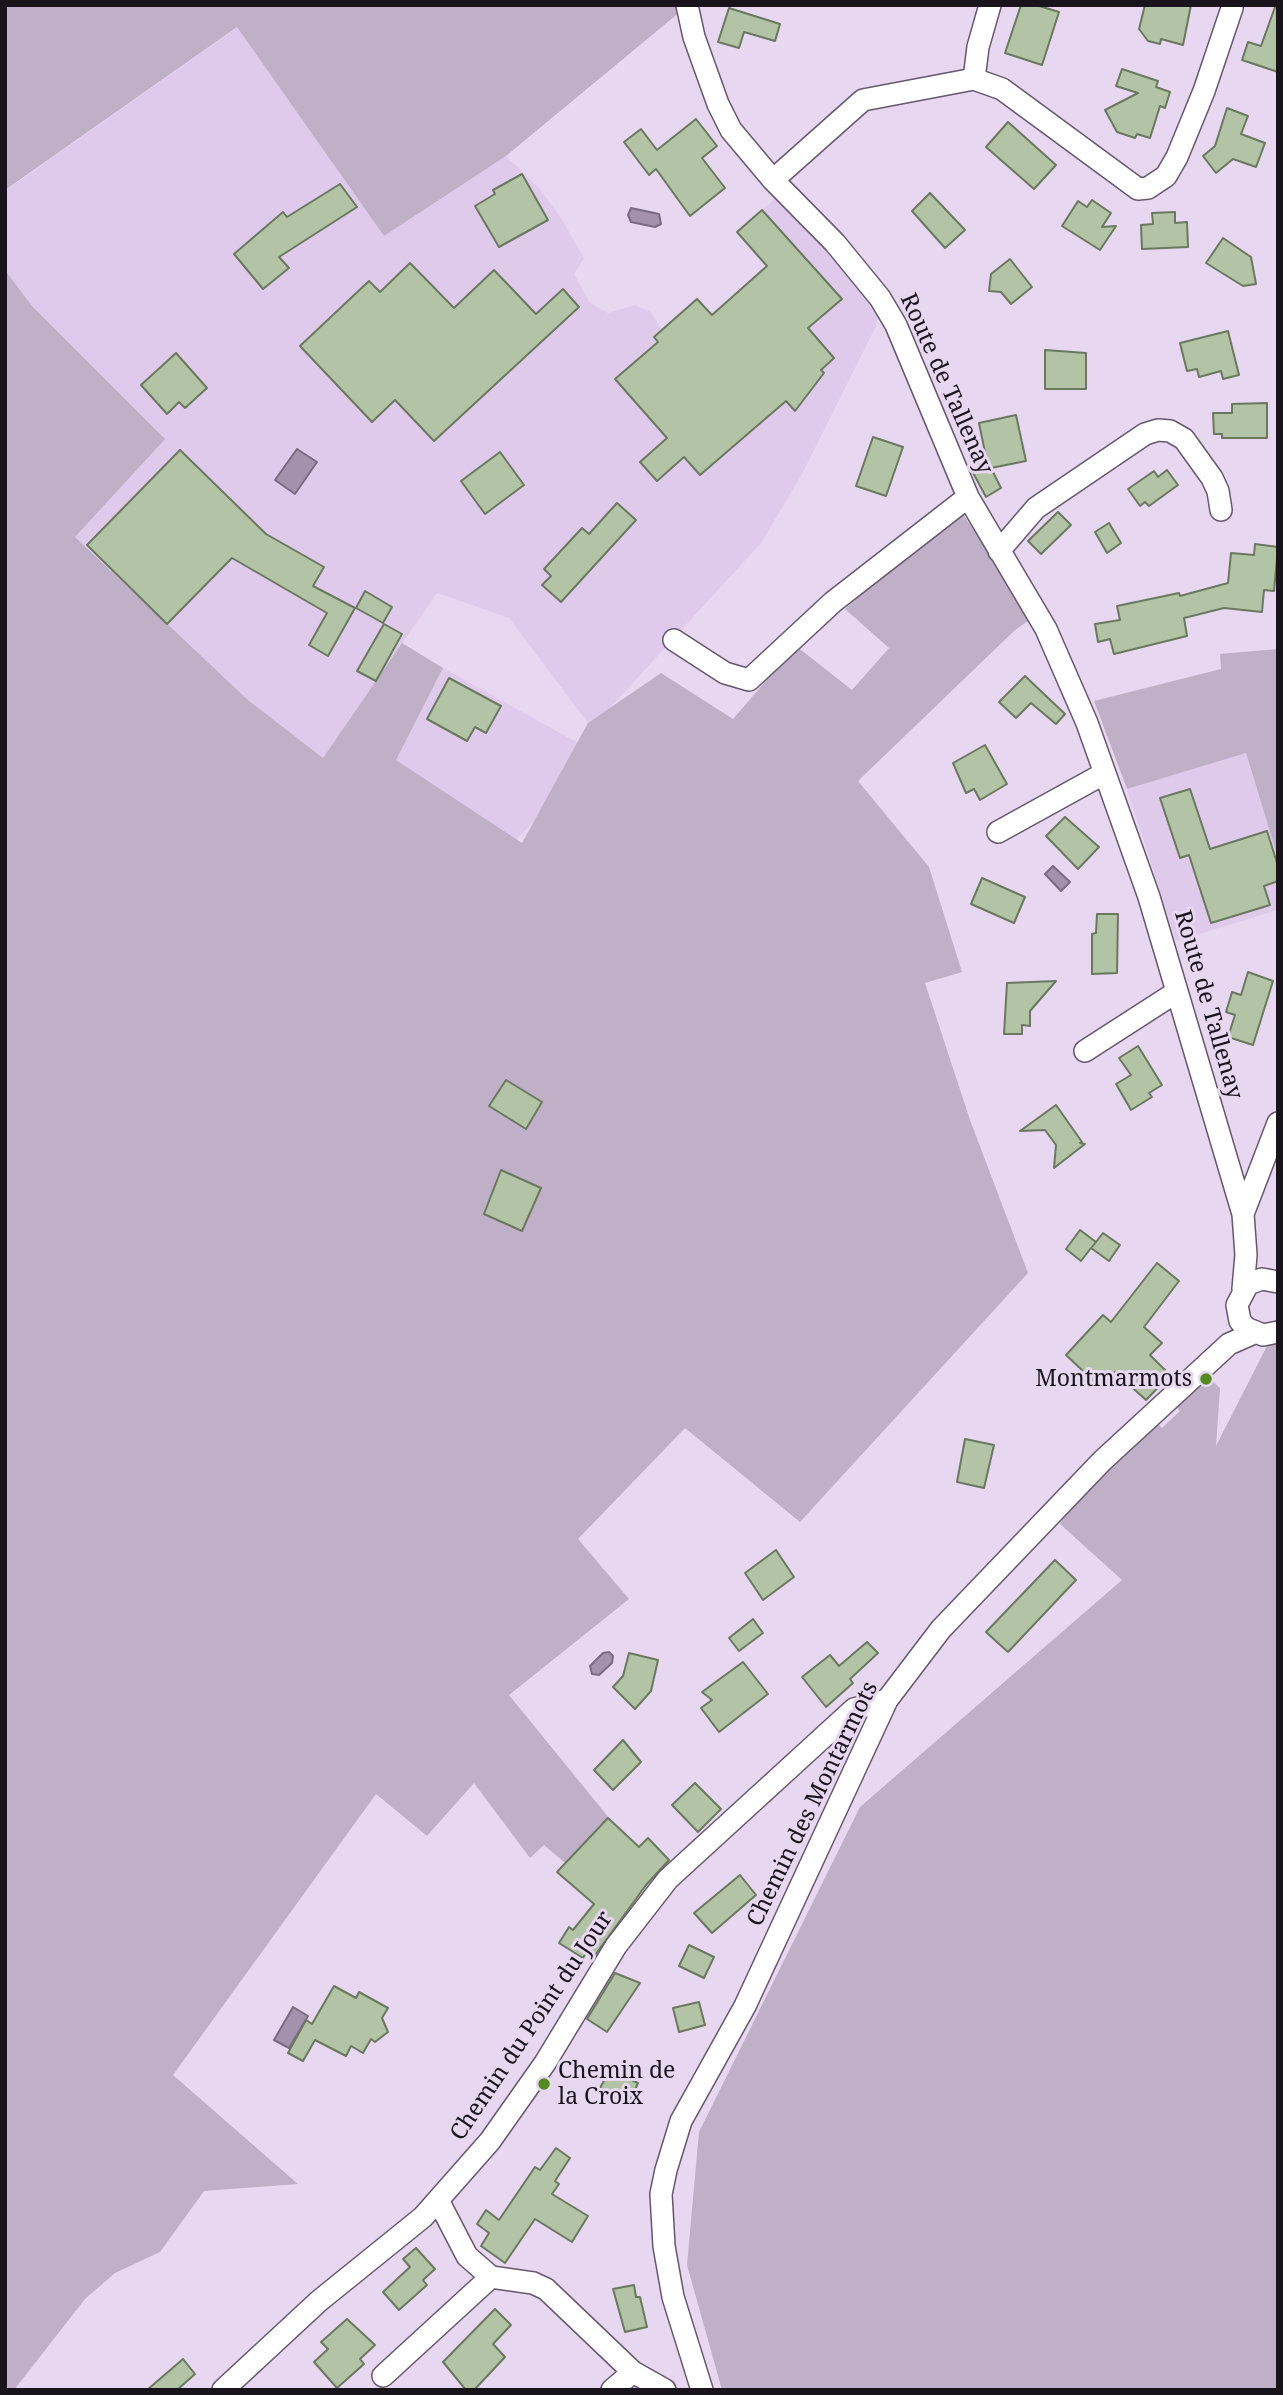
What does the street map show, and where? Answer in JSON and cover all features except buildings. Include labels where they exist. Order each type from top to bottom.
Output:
[{"type":"street","name":"Route de Tallenay","points":[[687,5],[694,37],[726,121],[773,180],[835,243],[880,298],[896,325],[968,497],[1045,629],[1105,773],[1149,897],[1175,993],[1243,1214],[1246,1255],[1243,1289],[1237,1305],[1247,1327]]},
{"type":"street","points":[[974,79],[978,47],[990,5]]},
{"type":"street","points":[[773,180],[863,100],[974,79],[1002,89],[1138,189],[1148,188],[1166,176],[1177,157],[1204,91],[1232,8]]},
{"type":"street","points":[[999,551],[1036,508],[1145,434],[1157,430],[1171,431],[1184,439],[1212,478],[1221,510]]},
{"type":"street","points":[[674,640],[725,673],[749,680],[833,602],[968,497]]},
{"type":"street","points":[[998,832],[1105,773]]},
{"type":"street","points":[[1085,1051],[1175,993]]},
{"type":"street","points":[[1243,1214],[1278,1123]]},
{"type":"street","name":"Route de Tallenay","points":[[1246,1255],[1270,1281]]},
{"type":"street","points":[[1243,1289],[1270,1281]]},
{"type":"street","points":[[1247,1327],[1263,1335],[1278,1332]]},
{"type":"street","name":"Chemin des Montarmots","points":[[702,2390],[674,2297],[664,2246],[661,2194],[666,2171],[681,2121],[745,2006],[887,1700],[941,1629],[1102,1461],[1247,1327]]},
{"type":"street","name":"Chemin du Point du Jour","points":[[223,2390],[319,2301],[423,2217],[490,2141],[545,2063],[616,1946],[668,1879],[854,1709],[887,1700]]},
{"type":"street","points":[[438,2200],[467,2256],[491,2277],[533,2283],[546,2289],[633,2372],[665,2390]]},
{"type":"street","points":[[383,2376],[491,2277]]},
{"type":"street","points":[[612,2390],[633,2372]]},
{"type":"shaded area","points":[[5,5],[680,5],[681,11],[506,156],[384,236],[237,27],[5,190]]},
{"type":"shaded area","points":[[238,27],[384,236],[506,156],[539,188],[561,218],[584,258],[574,274],[590,303],[608,313],[635,305],[651,312],[661,329],[697,297],[712,315],[766,265],[737,232],[778,196],[864,292],[878,313],[876,326],[802,474],[761,543],[609,709],[588,723],[509,618],[437,593],[323,758],[248,700],[74,536],[32,306],[5,270],[5,191]]},
{"type":"shaded area","points":[[631,208],[659,214],[661,224],[655,227],[631,222],[628,215]]},
{"type":"shaded area","points":[[5,270],[32,306],[165,439],[75,537],[248,700],[323,758],[402,643],[443,668],[396,760],[522,843],[588,723],[661,673],[733,719],[796,646],[852,690],[889,648],[845,609],[910,552],[962,513],[1033,617],[1014,631],[858,781],[929,867],[962,972],[925,983],[970,1120],[1028,1273],[800,1522],[685,1428],[578,1539],[629,1599],[509,1695],[609,1818],[565,1863],[544,1845],[530,1858],[474,1783],[427,1836],[376,1794],[173,2075],[298,2184],[204,2191],[160,2252],[115,2273],[85,2299],[14,2390],[5,2390]]},
{"type":"shaded area","points":[[297,449],[317,462],[295,494],[275,480]]},
{"type":"shaded area","points":[[1278,649],[1278,858],[1246,753],[1127,789],[1094,701],[1221,669],[1220,654]]},
{"type":"shaded area","points":[[443,668],[580,744],[543,811],[516,840],[396,760]]},
{"type":"shaded area","points":[[1246,753],[1278,858],[1278,910],[1176,941],[1127,789]]},
{"type":"shaded area","points":[[1053,866],[1070,882],[1061,891],[1045,874]]},
{"type":"shaded area","points":[[1278,1342],[1278,2390],[722,2390],[687,2265],[699,2132],[860,1807],[1122,1580],[1060,1524],[1068,1511],[1157,1423],[1162,1428],[1180,1411],[1176,1407],[1206,1375],[1220,1388],[1216,1446],[1267,1346]]},
{"type":"shaded area","points":[[609,1652],[613,1656],[612,1663],[599,1675],[592,1674],[590,1666],[603,1653]]},
{"type":"shaded area","points":[[293,2007],[308,2016],[289,2048],[274,2040]]},
{"type":"place","name":"Montmarmots","points":[[1206,1379]]},
{"type":"place","name":"Chemin de la Croix","points":[[544,2084]]}]
